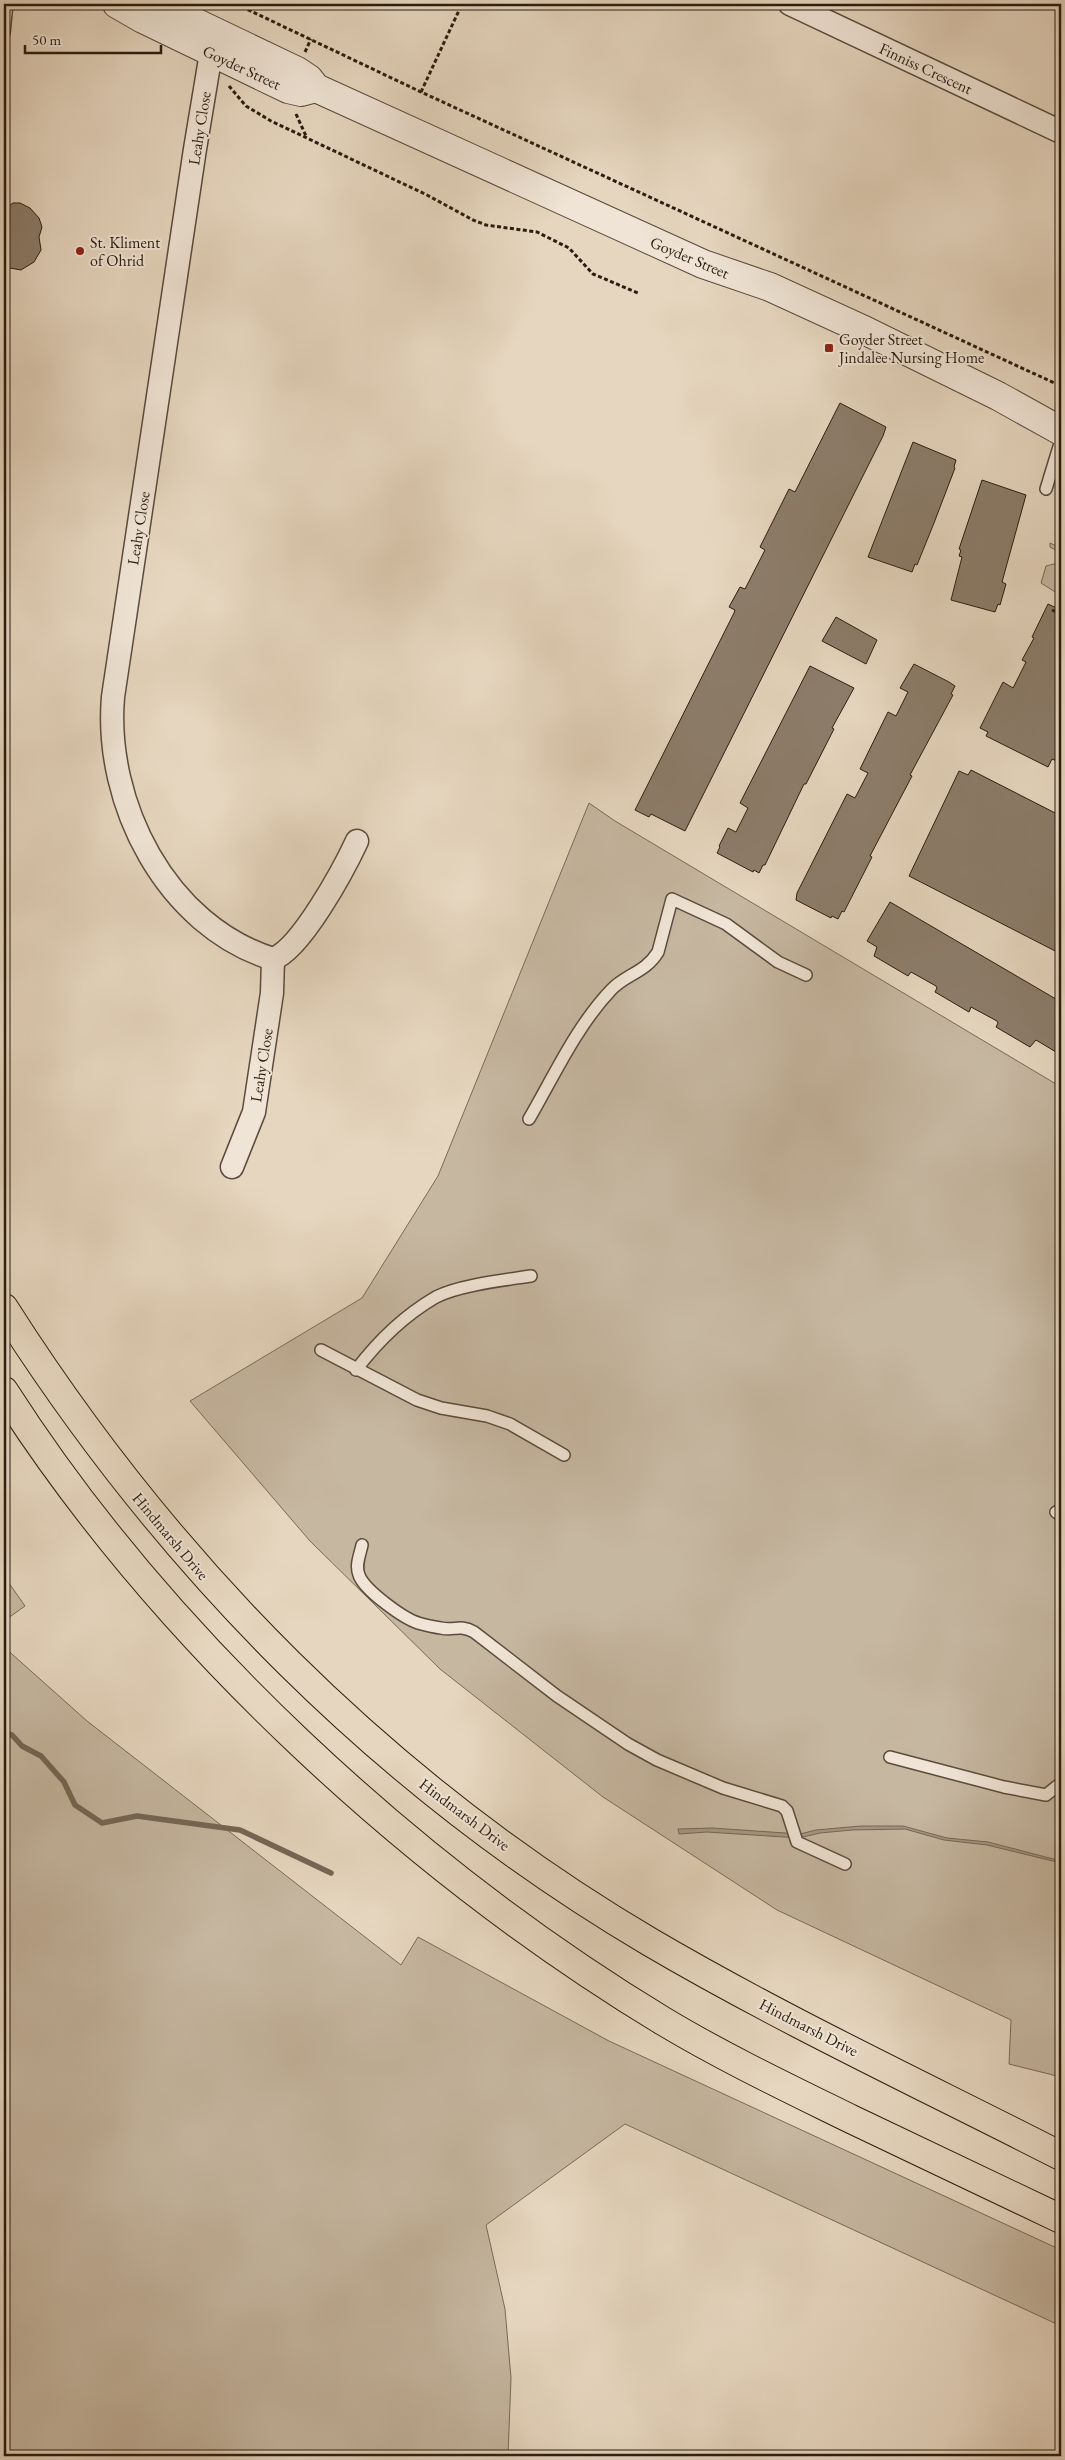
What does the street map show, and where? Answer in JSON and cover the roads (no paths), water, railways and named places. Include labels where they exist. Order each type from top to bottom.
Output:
[{"type":"main road","name":"Hindmarsh Drive","points":[[4,1308],[46,1374],[108,1459],[198,1569],[306,1681],[433,1791],[570,1891],[649,1941],[736,1989],[1061,2156]]},
{"type":"main road","points":[[4,1391],[44,1450],[118,1546],[151,1586],[231,1673],[353,1792],[480,1895],[583,1969],[663,2021],[780,2084],[1061,2220]]},
{"type":"street","name":"Goyder Street","points":[[118,4],[143,19],[214,44]]},
{"type":"street","name":"Goyder Street","points":[[157,4],[214,44],[288,88],[301,92],[316,88],[703,264],[770,286],[989,392],[1061,431]]},
{"type":"street","name":"Finniss Crescent","points":[[790,4],[1061,132]]},
{"type":"street","name":"Leahy Close","points":[[214,44],[195,149],[113,697],[112,744],[122,792],[130,816],[141,841],[168,882],[214,926],[248,949],[273,959],[272,993],[254,1112],[232,1167]]},
{"type":"street","points":[[273,959],[288,948],[332,891],[358,841]]},
{"type":"lane","points":[[4,33],[7,4]]},
{"type":"lane","points":[[1046,490],[1061,440]]},
{"type":"lane","points":[[529,1119],[578,1032],[612,988],[642,970],[658,952],[672,899],[726,924],[778,962],[806,975]]},
{"type":"lane","points":[[356,1370],[375,1346],[389,1333],[438,1296],[475,1286],[531,1276]]},
{"type":"lane","points":[[321,1350],[356,1370],[417,1400],[441,1408],[487,1416],[510,1424],[564,1455]]},
{"type":"lane","points":[[362,1545],[357,1566],[359,1576],[379,1597],[400,1613],[417,1623],[444,1629],[462,1626],[474,1632],[557,1696],[628,1744],[672,1767],[723,1788],[782,1806],[787,1811],[798,1842],[845,1864]]},
{"type":"lane","points":[[890,1757],[1004,1787],[1046,1794],[1061,1783]]},
{"type":"waterway","points":[[4,1732],[12,1735],[22,1746],[41,1756],[64,1782],[75,1805],[102,1823],[137,1816],[240,1830],[331,1873]]},
{"type":"place","name":"St. Kliment of Ohrid","points":[[80,251]]},
{"type":"place","name":"Goyder Street Jindalee Nursing Home","points":[[829,348]]}]
